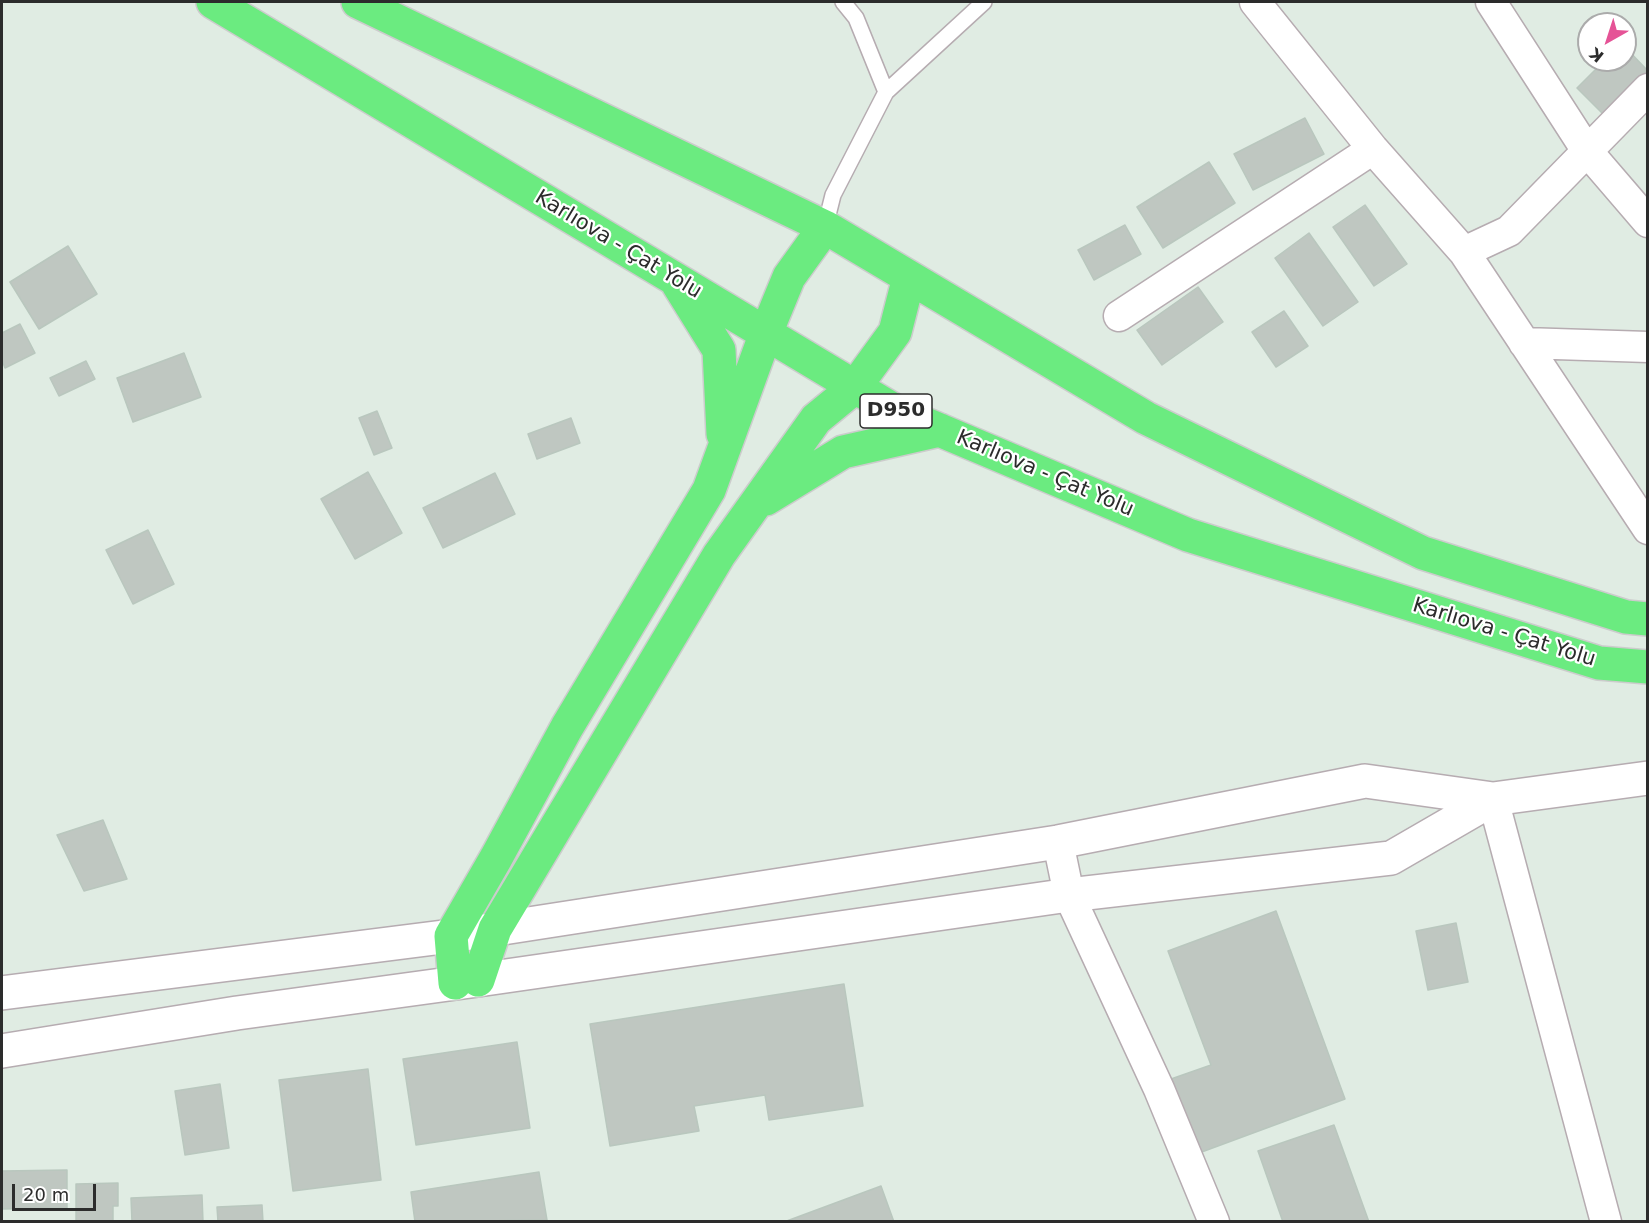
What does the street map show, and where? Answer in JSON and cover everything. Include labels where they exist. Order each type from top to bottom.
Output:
[{"type":"highway","name":"Karlıova - Çat Yolu","points":[[213,2],[897,412],[1188,535],[1599,663],[1647,667]]},
{"type":"highway","points":[[358,2],[825,227],[1146,418],[1423,553],[1626,617],[1647,620]]},
{"type":"highway","points":[[466,982],[451,936],[567,727],[709,490],[765,333],[789,277],[825,227]]},
{"type":"highway","points":[[466,982],[495,929],[719,555],[816,419],[855,387],[895,332],[909,277]]},
{"type":"highway","points":[[676,280],[719,350],[723,450]]},
{"type":"highway","points":[[754,506],[843,452],[940,430]]},
{"type":"street","points":[[1255,2],[1373,149],[1464,252],[1647,529]]},
{"type":"street","points":[[1491,2],[1587,151],[1647,222]]},
{"type":"street","points":[[1464,252],[1509,231],[1647,89]]},
{"type":"street","points":[[1119,316],[1373,149]]},
{"type":"street","points":[[1524,343],[1647,347]]},
{"type":"street","points":[[2,993],[451,936],[1058,842],[1365,781],[1493,799],[1647,778]]},
{"type":"street","points":[[2,1051],[237,1012],[466,982],[1069,894],[1391,858],[1493,799]]},
{"type":"street","points":[[1493,799],[1606,1221]]},
{"type":"street","points":[[1058,842],[1069,894],[1159,1089],[1214,1221]]},
{"type":"lane","points":[[843,2],[856,18],[886,93]]},
{"type":"lane","points":[[825,227],[833,195],[886,93],[984,2]]},
{"type":"building","points":[[1637,60],[1648,71],[1604,115],[1577,88],[1593,72],[1637,72]]},
{"type":"building","points":[[1305,118],[1324,154],[1253,190],[1234,154]]},
{"type":"building","points":[[1209,162],[1235,203],[1163,248],[1137,207]]},
{"type":"building","points":[[1365,205],[1407,264],[1374,286],[1333,227]]},
{"type":"building","points":[[1125,225],[1141,254],[1094,280],[1078,250]]},
{"type":"building","points":[[1309,233],[1358,302],[1323,326],[1275,258]]},
{"type":"building","points":[[68,246],[97,294],[39,329],[10,282]]},
{"type":"building","points":[[1198,287],[1223,322],[1162,365],[1137,330]]},
{"type":"building","points":[[1284,311],[1308,346],[1276,367],[1252,332]]},
{"type":"building","points":[[20,324],[35,353],[5,368],[2,360],[2,333]]},
{"type":"building","points":[[184,353],[201,397],[133,422],[117,378]]},
{"type":"building","points":[[86,361],[95,379],[59,396],[50,378]]},
{"type":"building","points":[[377,411],[392,448],[374,455],[359,418]]},
{"type":"building","points":[[571,418],[580,443],[537,459],[528,434]]},
{"type":"building","points":[[368,472],[402,533],[355,559],[321,499]]},
{"type":"building","points":[[495,473],[515,514],[443,548],[423,508]]},
{"type":"building","points":[[148,530],[174,584],[133,604],[106,550]]},
{"type":"building","points":[[103,820],[127,879],[84,891],[57,835]]},
{"type":"building","points":[[1276,911],[1345,1099],[1199,1153],[1171,1079],[1211,1065],[1168,951]]},
{"type":"building","points":[[1456,923],[1468,982],[1428,990],[1416,931]]},
{"type":"building","points":[[844,984],[863,1106],[769,1120],[765,1095],[694,1106],[699,1131],[610,1146],[590,1024]]},
{"type":"building","points":[[517,1042],[530,1128],[416,1145],[403,1059]]},
{"type":"building","points":[[368,1069],[381,1180],[293,1191],[279,1080]]},
{"type":"building","points":[[220,1084],[229,1148],[185,1155],[175,1091]]},
{"type":"building","points":[[1334,1125],[1369,1222],[1283,1222],[1258,1151]]},
{"type":"building","points":[[67,1170],[67,1208],[2,1209],[2,1171]]},
{"type":"building","points":[[539,1172],[547,1220],[415,1222],[411,1192]]},
{"type":"building","points":[[118,1183],[118,1206],[113,1206],[113,1222],[76,1222],[76,1184]]},
{"type":"building","points":[[881,1186],[894,1222],[784,1222]]},
{"type":"building","points":[[202,1195],[203,1222],[132,1222],[131,1198]]},
{"type":"building","points":[[262,1205],[263,1222],[218,1222],[217,1207]]}]
